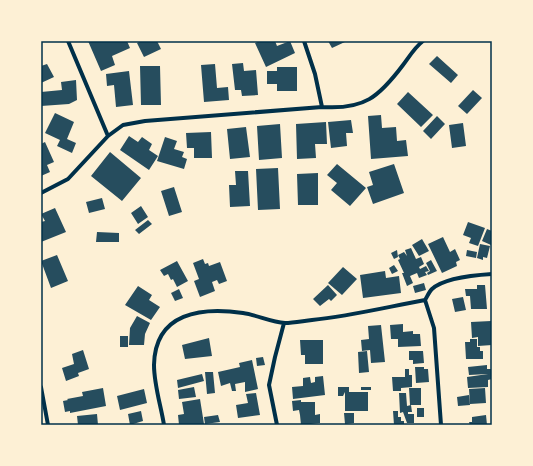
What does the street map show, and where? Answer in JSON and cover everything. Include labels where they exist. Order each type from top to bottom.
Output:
[{"type":"street","points":[[68,41],[108,136]]},
{"type":"street","points":[[304,41],[315,74],[322,107]]},
{"type":"street","points":[[41,193],[68,179],[108,136],[123,125],[145,121],[322,107],[341,108],[356,105],[373,98],[389,83],[423,41]]},
{"type":"street","points":[[164,425],[155,373],[155,359],[161,338],[176,321],[191,313],[217,310],[245,313],[284,323],[332,318],[425,300],[432,289],[444,283],[465,277],[492,274]]},
{"type":"street","points":[[425,300],[434,328],[441,425]]},
{"type":"street","points":[[277,425],[269,385],[274,357],[284,323]]},
{"type":"street","points":[[41,387],[48,425]]},
{"type":"building","points":[[88,41],[127,41],[130,48],[112,56],[115,65],[101,71]]},
{"type":"building","points":[[141,41],[157,41],[161,49],[144,57],[137,43]]},
{"type":"building","points":[[260,41],[275,41],[277,46],[290,41],[295,53],[266,67],[255,43]]},
{"type":"building","points":[[328,41],[347,41],[332,48]]},
{"type":"building","points":[[437,56],[458,75],[451,83],[429,64]]},
{"type":"building","points":[[243,63],[244,71],[256,70],[258,95],[242,96],[241,90],[235,90],[232,64]]},
{"type":"building","points":[[47,64],[54,77],[41,83],[41,66]]},
{"type":"building","points":[[215,64],[217,88],[228,87],[229,100],[204,102],[201,65]]},
{"type":"building","points":[[140,66],[160,66],[161,105],[141,105]]},
{"type":"building","points":[[277,67],[297,67],[297,91],[277,91],[277,84],[267,84],[267,71],[277,71]]},
{"type":"building","points":[[129,71],[133,105],[116,107],[114,85],[107,86],[106,74]]},
{"type":"building","points":[[76,80],[77,100],[69,104],[41,106],[41,92],[62,90],[61,82]]},
{"type":"building","points":[[473,90],[482,98],[467,114],[458,106]]},
{"type":"building","points":[[408,92],[433,115],[421,127],[397,104]]},
{"type":"building","points":[[55,113],[74,122],[67,139],[76,143],[72,153],[57,146],[60,140],[45,133]]},
{"type":"building","points":[[381,115],[382,128],[396,127],[397,141],[406,140],[408,156],[371,159],[368,116]]},
{"type":"building","points":[[437,116],[445,124],[431,139],[423,131]]},
{"type":"building","points":[[351,120],[353,133],[346,133],[347,146],[331,148],[328,122]]},
{"type":"building","points":[[326,122],[327,144],[315,144],[316,158],[297,159],[296,124]]},
{"type":"building","points":[[463,123],[466,146],[452,148],[449,125]]},
{"type":"building","points":[[280,124],[282,158],[259,160],[257,126]]},
{"type":"building","points":[[246,127],[250,157],[230,159],[227,129]]},
{"type":"building","points":[[211,132],[212,158],[194,158],[194,148],[187,148],[186,133]]},
{"type":"building","points":[[129,136],[138,142],[142,137],[152,144],[149,150],[158,156],[149,170],[120,150]]},
{"type":"building","points":[[165,137],[177,141],[174,149],[184,152],[182,157],[187,159],[184,169],[157,161]]},
{"type":"building","points":[[45,142],[54,162],[47,165],[50,172],[41,176],[41,144]]},
{"type":"building","points":[[110,152],[141,178],[122,201],[91,176]]},
{"type":"building","points":[[337,164],[366,188],[350,206],[331,190],[337,183],[327,175]]},
{"type":"building","points":[[394,164],[404,193],[373,204],[367,187],[373,185],[369,172]]},
{"type":"building","points":[[278,168],[280,209],[258,210],[256,169]]},
{"type":"building","points":[[235,171],[248,171],[250,206],[230,207],[229,185],[236,185]]},
{"type":"building","points":[[318,173],[318,205],[298,205],[297,174]]},
{"type":"building","points":[[174,187],[182,212],[169,216],[161,191]]},
{"type":"building","points":[[102,198],[105,209],[89,213],[86,202]]},
{"type":"building","points":[[141,206],[148,217],[138,224],[131,213]]},
{"type":"building","points":[[55,208],[66,232],[41,242],[41,222],[45,221],[41,214]]},
{"type":"building","points":[[148,220],[152,224],[139,234],[135,230]]},
{"type":"building","points":[[468,222],[485,228],[478,246],[469,243],[471,238],[463,235]]},
{"type":"building","points":[[487,229],[492,231],[491,245],[482,241]]},
{"type":"building","points":[[97,232],[119,233],[119,242],[96,242]]},
{"type":"building","points":[[443,237],[450,252],[455,249],[460,260],[456,262],[457,266],[442,273],[428,244]]},
{"type":"building","points":[[422,239],[429,251],[419,256],[412,245]]},
{"type":"building","points":[[480,244],[490,246],[487,258],[483,257],[483,260],[477,258]]},
{"type":"building","points":[[411,248],[416,259],[421,257],[424,264],[419,267],[420,269],[426,266],[429,271],[425,272],[427,275],[419,278],[417,273],[410,276],[413,283],[407,286],[402,273],[404,273],[398,260],[400,259],[398,255],[404,252],[407,256],[405,250]]},
{"type":"building","points":[[397,250],[398,257],[394,259],[391,253]]},
{"type":"building","points":[[467,250],[477,252],[476,258],[466,256]]},
{"type":"building","points":[[57,255],[68,281],[51,288],[41,261]]},
{"type":"building","points":[[203,259],[205,264],[208,263],[209,266],[220,262],[227,281],[219,284],[217,280],[212,282],[215,291],[200,297],[194,281],[199,279],[193,263]]},
{"type":"building","points":[[431,260],[437,271],[428,275],[427,273],[430,271],[426,263]]},
{"type":"building","points":[[177,261],[188,281],[177,287],[173,279],[171,280],[168,274],[164,276],[160,270]]},
{"type":"building","points":[[394,265],[398,271],[392,274],[389,268]]},
{"type":"building","points":[[343,267],[357,279],[342,295],[328,283]]},
{"type":"building","points":[[385,271],[386,278],[399,276],[401,293],[363,298],[360,275]]},
{"type":"building","points":[[424,283],[426,290],[415,293],[413,286]]},
{"type":"building","points":[[328,285],[337,295],[331,301],[329,299],[320,306],[313,299]]},
{"type":"building","points":[[477,285],[485,285],[487,309],[471,309],[470,296],[466,296],[465,289],[477,289]]},
{"type":"building","points":[[138,286],[152,295],[149,300],[160,307],[151,320],[125,305]]},
{"type":"building","points":[[179,289],[183,298],[175,301],[171,293]]},
{"type":"building","points":[[463,297],[466,310],[455,312],[452,299]]},
{"type":"building","points":[[137,316],[150,323],[145,334],[144,345],[129,345],[130,328]]},
{"type":"building","points":[[491,321],[492,345],[478,346],[478,337],[472,338],[471,322]]},
{"type":"building","points":[[403,324],[403,332],[413,331],[413,334],[420,334],[421,346],[398,347],[398,339],[391,339],[390,325]]},
{"type":"building","points":[[381,325],[385,362],[371,363],[370,350],[362,351],[361,340],[369,339],[368,326]]},
{"type":"building","points":[[120,336],[128,336],[128,347],[120,347]]},
{"type":"building","points":[[209,338],[212,356],[185,359],[182,345]]},
{"type":"building","points":[[470,339],[477,339],[477,347],[480,347],[480,351],[483,351],[483,359],[466,359],[465,342],[470,342]]},
{"type":"building","points":[[300,340],[323,340],[323,364],[305,364],[305,355],[301,355]]},
{"type":"building","points":[[83,350],[89,369],[78,373],[79,376],[66,381],[62,368],[74,364],[72,354]]},
{"type":"building","points":[[367,351],[369,372],[359,373],[358,352]]},
{"type":"building","points":[[409,351],[423,351],[424,363],[413,364],[413,360],[409,360]]},
{"type":"building","points":[[263,357],[265,365],[257,366],[256,358]]},
{"type":"building","points":[[252,360],[258,389],[245,392],[245,382],[235,384],[236,391],[232,391],[230,383],[221,386],[218,372],[240,367],[239,363]]},
{"type":"building","points":[[487,365],[487,369],[492,369],[492,379],[488,380],[488,387],[468,388],[467,377],[488,374],[469,375],[468,367]]},
{"type":"building","points":[[415,367],[424,367],[424,369],[428,369],[429,382],[416,383]]},
{"type":"building","points":[[405,369],[409,369],[409,375],[412,375],[412,387],[401,388],[401,391],[393,391],[392,377],[405,377]]},
{"type":"building","points":[[205,372],[213,372],[215,393],[207,394]]},
{"type":"building","points":[[202,374],[204,381],[178,388],[177,380]]},
{"type":"building","points":[[323,376],[325,395],[293,399],[292,387],[303,386],[303,378],[310,377],[311,383],[315,382],[315,377]]},
{"type":"building","points":[[194,387],[196,397],[179,399],[178,390]]},
{"type":"building","points":[[338,387],[349,387],[349,392],[368,392],[368,411],[345,411],[345,392],[343,396],[338,396]]},
{"type":"building","points":[[361,387],[371,387],[371,390],[361,390]]},
{"type":"building","points":[[103,388],[106,406],[70,413],[70,411],[65,412],[63,401],[83,396],[82,392]]},
{"type":"building","points":[[409,388],[421,388],[421,405],[410,405]]},
{"type":"building","points":[[485,388],[486,403],[470,404],[469,389]]},
{"type":"building","points":[[144,389],[147,403],[120,410],[117,396]]},
{"type":"building","points":[[256,393],[260,415],[238,418],[236,405],[248,403],[246,394]]},
{"type":"building","points":[[399,393],[406,393],[407,406],[411,405],[412,412],[408,412],[408,414],[414,414],[414,423],[407,423],[403,412],[400,413]]},
{"type":"building","points":[[469,395],[470,405],[458,406],[457,397]]},
{"type":"building","points":[[200,399],[204,424],[179,425],[178,415],[184,414],[182,402]]},
{"type":"building","points":[[301,400],[301,402],[315,402],[315,415],[320,414],[320,423],[301,425],[299,410],[293,411],[292,401]]},
{"type":"building","points":[[417,408],[424,408],[424,417],[417,417]]},
{"type":"building","points":[[141,411],[143,421],[130,425],[128,414]]},
{"type":"building","points":[[393,411],[398,411],[398,417],[401,417],[401,421],[404,421],[404,425],[394,425]]},
{"type":"building","points":[[344,413],[354,413],[354,423],[345,424]]},
{"type":"building","points":[[97,414],[98,425],[78,425],[77,416]]},
{"type":"building","points":[[218,415],[220,422],[205,424],[204,417]]},
{"type":"building","points":[[486,415],[487,425],[470,425],[469,422],[472,422],[472,417]]}]
